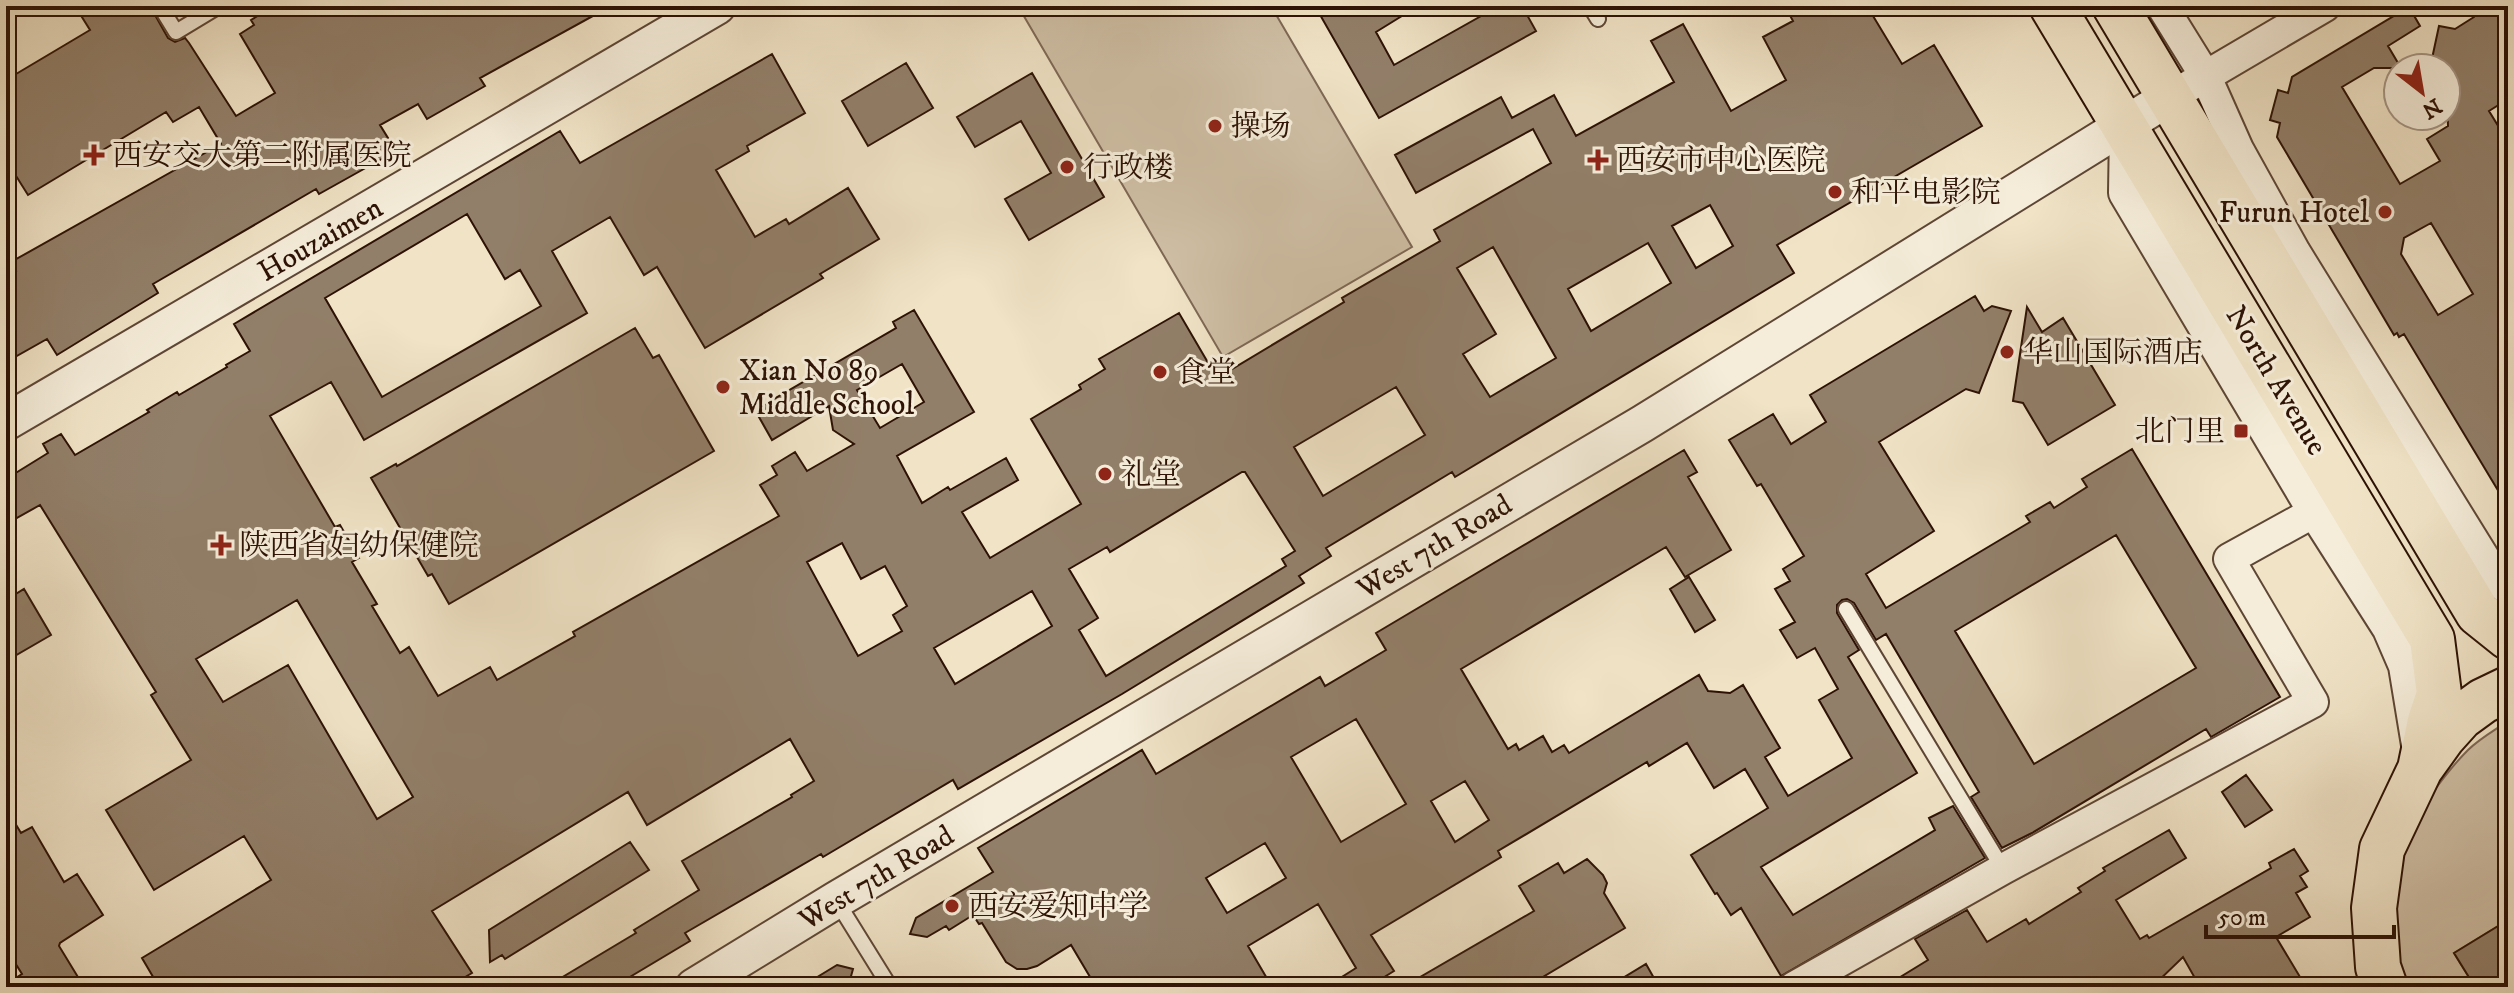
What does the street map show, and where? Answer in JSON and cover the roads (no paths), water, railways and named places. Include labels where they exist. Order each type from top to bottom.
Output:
[{"type":"main road","name":"North Avenue","points":[[2052,6],[2125,125],[2330,504],[2432,639],[2439,694],[2420,769]]},
{"type":"main road","name":"North Avenue","points":[[2115,6],[2478,613],[2508,637]]},
{"type":"main road","name":"North Avenue","points":[[2385,987],[2378,967],[2374,908],[2382,849],[2420,769],[2443,737],[2461,717],[2483,701],[2508,689]]},
{"type":"street","name":"Houzaimen","points":[[6,422],[717,6]]},
{"type":"street","points":[[2162,6],[2206,77],[2238,149],[2295,252],[2499,582],[2508,590]]},
{"type":"street","points":[[2168,98],[2325,6]]},
{"type":"street","name":"West 7th Road","points":[[694,987],[1642,424],[2168,98]]},
{"type":"street","points":[[1794,987],[2003,869],[2313,702],[2229,559],[2330,504]]},
{"type":"lane","points":[[160,6],[176,32],[219,6]]},
{"type":"lane","points":[[1846,609],[2003,869]]},
{"type":"lane","points":[[836,900],[890,987]]},
{"type":"place","name":"操场","points":[[1215,126]]},
{"type":"place","name":"西安交大第二附属医院","points":[[94,155]]},
{"type":"place","name":"西安市中心医院","points":[[1598,160]]},
{"type":"place","name":"行政楼","points":[[1067,167]]},
{"type":"place","name":"和平电影院","points":[[1835,192]]},
{"type":"place","name":"Furun Hotel","points":[[2385,212]]},
{"type":"place","name":"华山国际酒店","points":[[2007,352]]},
{"type":"place","name":"食堂","points":[[1160,372]]},
{"type":"place","name":"Xian No 89 Middle School","points":[[723,387]]},
{"type":"place","name":"北门里","points":[[2241,431]]},
{"type":"place","name":"礼堂","points":[[1105,474]]},
{"type":"place","name":"陕西省妇幼保健院","points":[[221,545]]},
{"type":"place","name":"西安爱知中学","points":[[952,906]]}]
